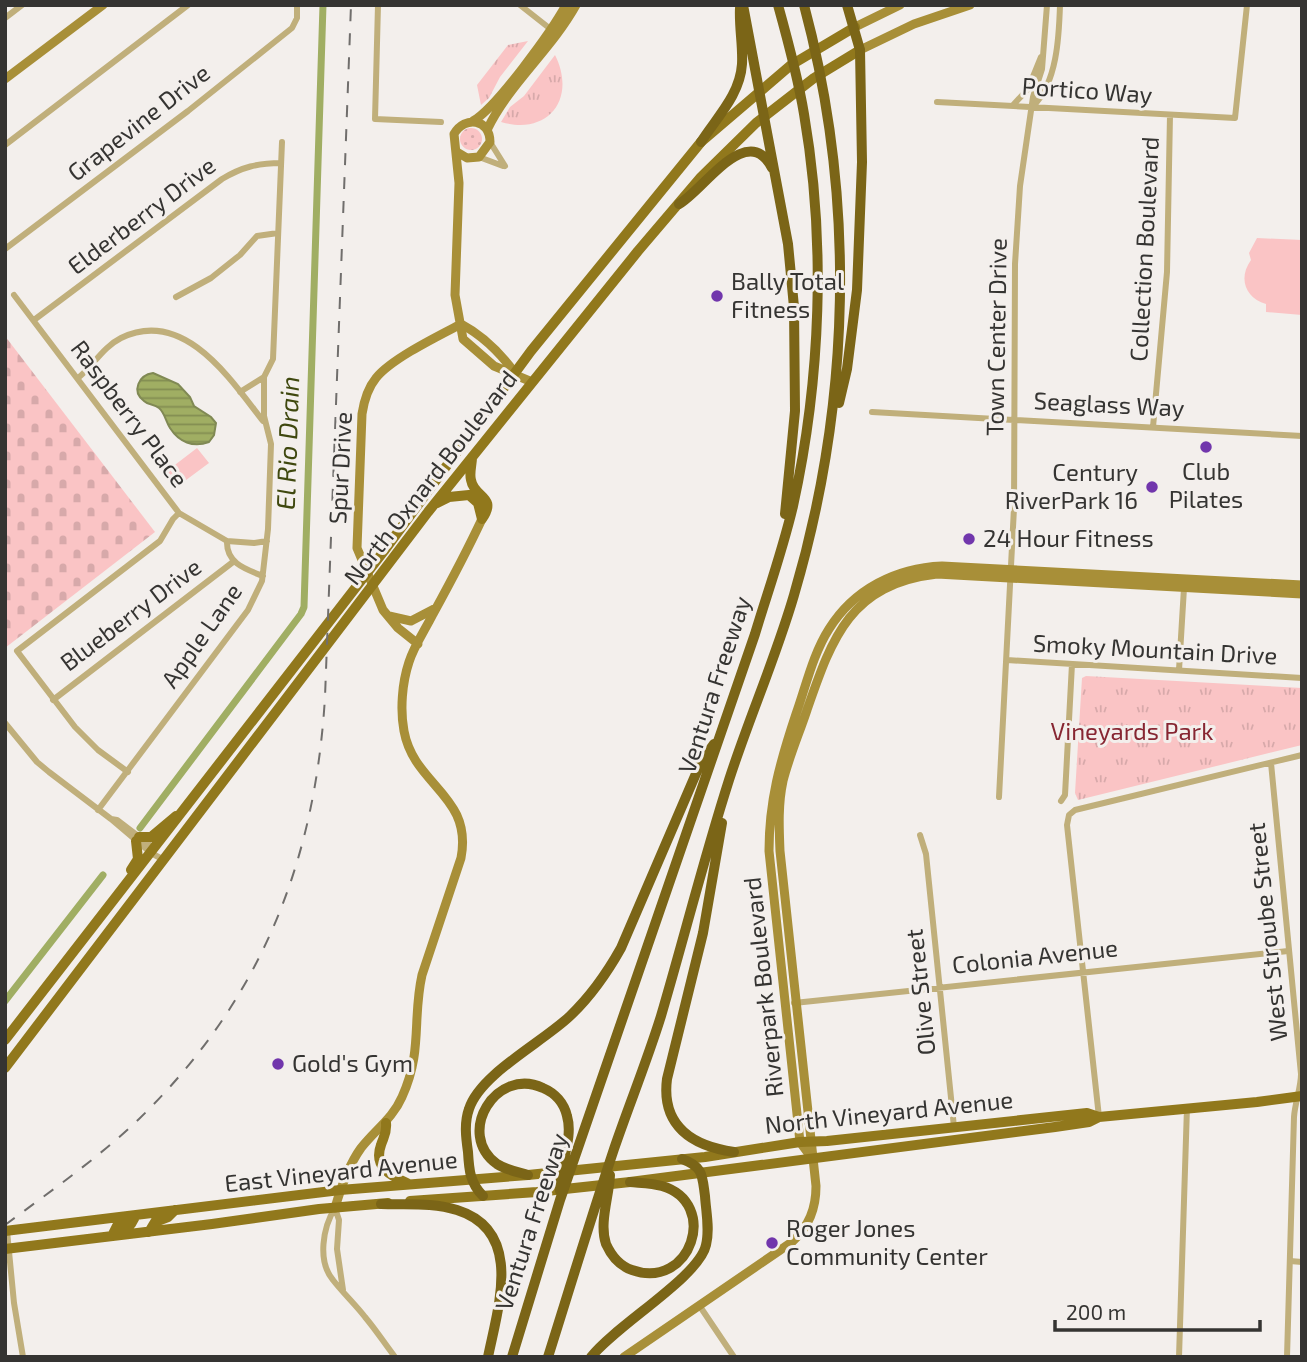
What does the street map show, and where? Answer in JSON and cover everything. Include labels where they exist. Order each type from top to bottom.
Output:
[{"type":"highway","points":[[742,5],[788,244],[796,349],[795,411],[784,541]]},
{"type":"highway","points":[[701,142],[738,86],[742,66],[742,5]]},
{"type":"highway","name":"Ventura Freeway","points":[[512,1357],[560,1200],[722,733],[784,541],[803,455],[816,322],[813,190],[804,114],[778,5]]},
{"type":"highway","name":"Ventura Freeway","points":[[548,1357],[611,1160],[660,1020],[729,778],[793,598],[815,518],[828,450],[842,286],[839,218],[826,100],[804,5]]},
{"type":"highway","points":[[828,450],[847,369],[857,290],[862,162],[860,50],[847,5]]},
{"type":"highway","points":[[679,204],[691,198],[716,171],[742,152],[752,151],[766,158],[776,178]]},
{"type":"highway","points":[[483,1196],[471,1180],[466,1130],[468,1111],[474,1097],[492,1077],[570,1016],[608,971],[621,948],[701,762],[722,733]]},
{"type":"highway","points":[[729,778],[703,933],[666,1087],[671,1115],[685,1134],[705,1146],[734,1152]]},
{"type":"highway","points":[[528,1175],[506,1168],[493,1160],[484,1148],[480,1134],[482,1114],[490,1100],[506,1087],[522,1084],[537,1086],[551,1093],[567,1114],[569,1135],[559,1184],[560,1200]]},
{"type":"highway","points":[[591,1357],[611,1335],[681,1279],[701,1257],[706,1247],[708,1227],[701,1172],[693,1163],[682,1159]]},
{"type":"highway","points":[[611,1160],[603,1229],[607,1245],[617,1261],[628,1268],[642,1273],[666,1270],[676,1264],[690,1247],[694,1225],[691,1213],[676,1193],[663,1186],[630,1182]]},
{"type":"highway","points":[[381,1204],[456,1209],[469,1214],[490,1235],[499,1253],[503,1273],[488,1357]]},
{"type":"main road","name":"North Oxnard Boulevard","points":[[5,1040],[384,551],[515,373],[701,142],[771,81],[835,37],[855,27]]},
{"type":"main road","name":"North Oxnard Boulevard","points":[[5,1068],[434,504],[701,177],[764,116],[860,50]]},
{"type":"main road","points":[[472,457],[471,481],[488,504],[488,511],[482,519]]},
{"type":"main road","points":[[434,504],[449,497],[469,495],[478,503],[482,519]]},
{"type":"main road","points":[[98,920],[138,859],[138,839],[151,837],[183,813]]},
{"type":"main road","name":"North Vineyard Avenue","points":[[682,1159],[800,1142],[1087,1113],[1099,1116],[1299,1096]]},
{"type":"main road","name":"North Vineyard Avenue","points":[[701,1172],[1055,1128],[1089,1122],[1099,1116]]},
{"type":"main road","points":[[386,1123],[387,1133],[379,1149],[379,1159],[386,1172],[408,1184]]},
{"type":"main road","points":[[904,1146],[920,1137],[946,1133],[954,1127]]},
{"type":"main road","name":"East Vineyard Avenue","points":[[6,1231],[340,1190],[682,1159]]},
{"type":"main road","name":"East Vineyard Avenue","points":[[7,1252],[332,1208],[537,1192],[701,1172]]},
{"type":"main road","points":[[149,1232],[155,1222],[168,1217],[175,1210]]},
{"type":"main road","points":[[112,1236],[117,1226],[131,1224],[136,1215]]},
{"type":"street","points":[[5,18],[22,5]]},
{"type":"street","points":[[5,79],[103,5]]},
{"type":"street","points":[[5,145],[188,5]]},
{"type":"street","name":"Grapevine Drive","points":[[5,249],[188,111],[295,25],[297,5]]},
{"type":"street","points":[[379,5],[375,119],[441,121]]},
{"type":"street","points":[[520,5],[554,32]]},
{"type":"street","points":[[487,130],[554,32],[566,5]]},
{"type":"street","points":[[472,121],[494,104],[576,5]]},
{"type":"street","name":"North Oxnard Boulevard","points":[[855,27],[900,5]]},
{"type":"street","name":"North Oxnard Boulevard","points":[[860,50],[914,24],[970,5]]},
{"type":"street","name":"Town Center Drive","points":[[999,797],[1016,420],[1013,344],[1015,264],[1020,186],[1042,69],[1046,5]]},
{"type":"street","name":"Town Center Drive","points":[[1033,106],[1040,99],[1049,77],[1057,47],[1060,5]]},
{"type":"street","name":"Portico Way","points":[[937,102],[1235,118],[1247,5]]},
{"type":"street","name":"Town Center Drive","points":[[1012,105],[1028,89],[1044,49]]},
{"type":"street","name":"Collection Boulevard","points":[[1153,427],[1167,272],[1170,115]]},
{"type":"street","points":[[457,152],[467,158],[505,166],[490,142],[487,130],[479,122],[465,122],[455,131],[453,141],[457,152],[459,183],[455,295],[460,324],[472,330],[503,356],[515,373],[532,383]]},
{"type":"street","name":"Apple Lane","points":[[98,810],[248,610],[263,576],[271,444],[262,402],[264,377],[273,359],[282,142]]},
{"type":"street","points":[[459,183],[464,172],[488,148],[490,142]]},
{"type":"street","name":"Elderberry Drive","points":[[34,320],[222,179],[254,164],[281,163]]},
{"type":"street","points":[[176,297],[219,272],[240,255],[257,236],[269,232],[278,233]]},
{"type":"street","name":"Raspberry Place","points":[[14,295],[179,513],[227,541],[267,541]]},
{"type":"street","name":"Spur Drive","points":[[418,644],[387,616],[360,556],[357,542],[364,399],[370,386],[386,368],[460,324]]},
{"type":"street","points":[[78,378],[108,346],[120,338],[133,333],[159,332],[204,351],[217,363],[267,426]]},
{"type":"street","points":[[240,392],[264,377]]},
{"type":"street","name":"Seaglass Way","points":[[872,412],[1302,436]]},
{"type":"street","points":[[128,772],[85,739],[17,651],[160,541],[179,513]]},
{"type":"street","points":[[395,1357],[343,1290],[331,1279],[324,1254],[327,1221],[350,1167],[362,1147],[386,1123],[401,1100],[414,1067],[422,975],[461,858],[464,839],[457,812],[414,759],[404,733],[402,717],[405,677],[410,658],[482,519]]},
{"type":"street","points":[[227,541],[226,549],[233,562],[263,576]]},
{"type":"street","name":"Blueberry Drive","points":[[53,700],[233,562]]},
{"type":"street","name":"Riverpark Boulevard","points":[[800,1142],[769,851],[769,820],[773,789],[782,756],[823,640],[835,620],[854,600],[881,581],[912,569],[942,566],[1184,588],[1302,594]]},
{"type":"street","name":"Riverpark Boulevard","points":[[624,1357],[800,1235],[811,1218],[816,1197],[811,1157],[812,1141],[780,850],[779,815],[783,783],[790,758],[834,640],[841,628],[861,606],[886,588],[904,580],[937,574],[1011,573],[1302,585]]},
{"type":"street","points":[[1179,670],[1184,588]]},
{"type":"street","points":[[387,616],[411,621],[438,606]]},
{"type":"street","name":"Smoky Mountain Drive","points":[[1007,660],[1302,678]]},
{"type":"street","points":[[1061,801],[1065,795],[1072,664]]},
{"type":"street","points":[[5,723],[38,763],[164,859]]},
{"type":"street","points":[[1099,1116],[1067,825],[1069,815],[1075,810],[1302,755]]},
{"type":"street","name":"West Stroube Street","points":[[1271,763],[1301,1062],[1293,1167],[1287,1357]]},
{"type":"street","name":"Olive Street","points":[[920,835],[926,854],[954,1127]]},
{"type":"street","name":"Colonia Avenue","points":[[785,1004],[1289,951]]},
{"type":"street","points":[[1179,1357],[1187,1107]]},
{"type":"street","points":[[800,1142],[811,1157]]},
{"type":"street","points":[[1293,1167],[1302,1166]]},
{"type":"street","points":[[332,1208],[339,1220],[337,1249],[343,1290]]},
{"type":"street","points":[[6,1231],[23,1357]]},
{"type":"street","points":[[1290,1261],[1302,1262]]},
{"type":"street","points":[[699,1305],[734,1357]]},
{"type":"green space","points":[[528,41],[500,77],[489,98],[481,105],[477,85],[508,45]]},
{"type":"green space","points":[[555,55],[561,71],[562,86],[560,99],[554,110],[545,119],[532,124],[501,122],[510,107],[524,96]]},
{"type":"green space","points":[[467,128],[475,128],[482,135],[482,143],[475,150],[467,150],[460,143],[460,135]]},
{"type":"green space","points":[[1257,238],[1302,240],[1302,315],[1266,312],[1266,304],[1249,292],[1244,280],[1251,260],[1249,253]]},
{"type":"green space","points":[[5,336],[155,532],[5,648]]},
{"type":"green space","points":[[197,448],[209,463],[178,486],[167,471]]},
{"type":"green space","name":"Vineyards Park","points":[[1086,676],[1302,688],[1302,745],[1078,800],[1075,793],[1082,678]]},
{"type":"shaded area","points":[[153,373],[178,384],[194,406],[216,423],[214,435],[209,442],[192,444],[182,440],[170,428],[161,410],[140,397],[138,384],[148,374]]},
{"type":"waterway","name":"El Rio Drain","points":[[140,828],[304,607],[323,5]]},
{"type":"waterway","points":[[5,1001],[103,875]]},
{"type":"railway","points":[[5,1225],[107,1147],[139,1119],[181,1074],[218,1027],[248,978],[274,926],[294,873],[309,817],[319,758],[325,697],[351,5]]},
{"type":"place","name":"Bally Total Fitness","points":[[717,296]]},
{"type":"place","name":"Club Pilates","points":[[1206,447]]},
{"type":"place","name":"Century RiverPark 16","points":[[1152,487]]},
{"type":"place","name":"24 Hour Fitness","points":[[969,539]]},
{"type":"place","name":"Gold's Gym","points":[[278,1064]]},
{"type":"place","name":"Roger Jones Community Center","points":[[772,1243]]}]
